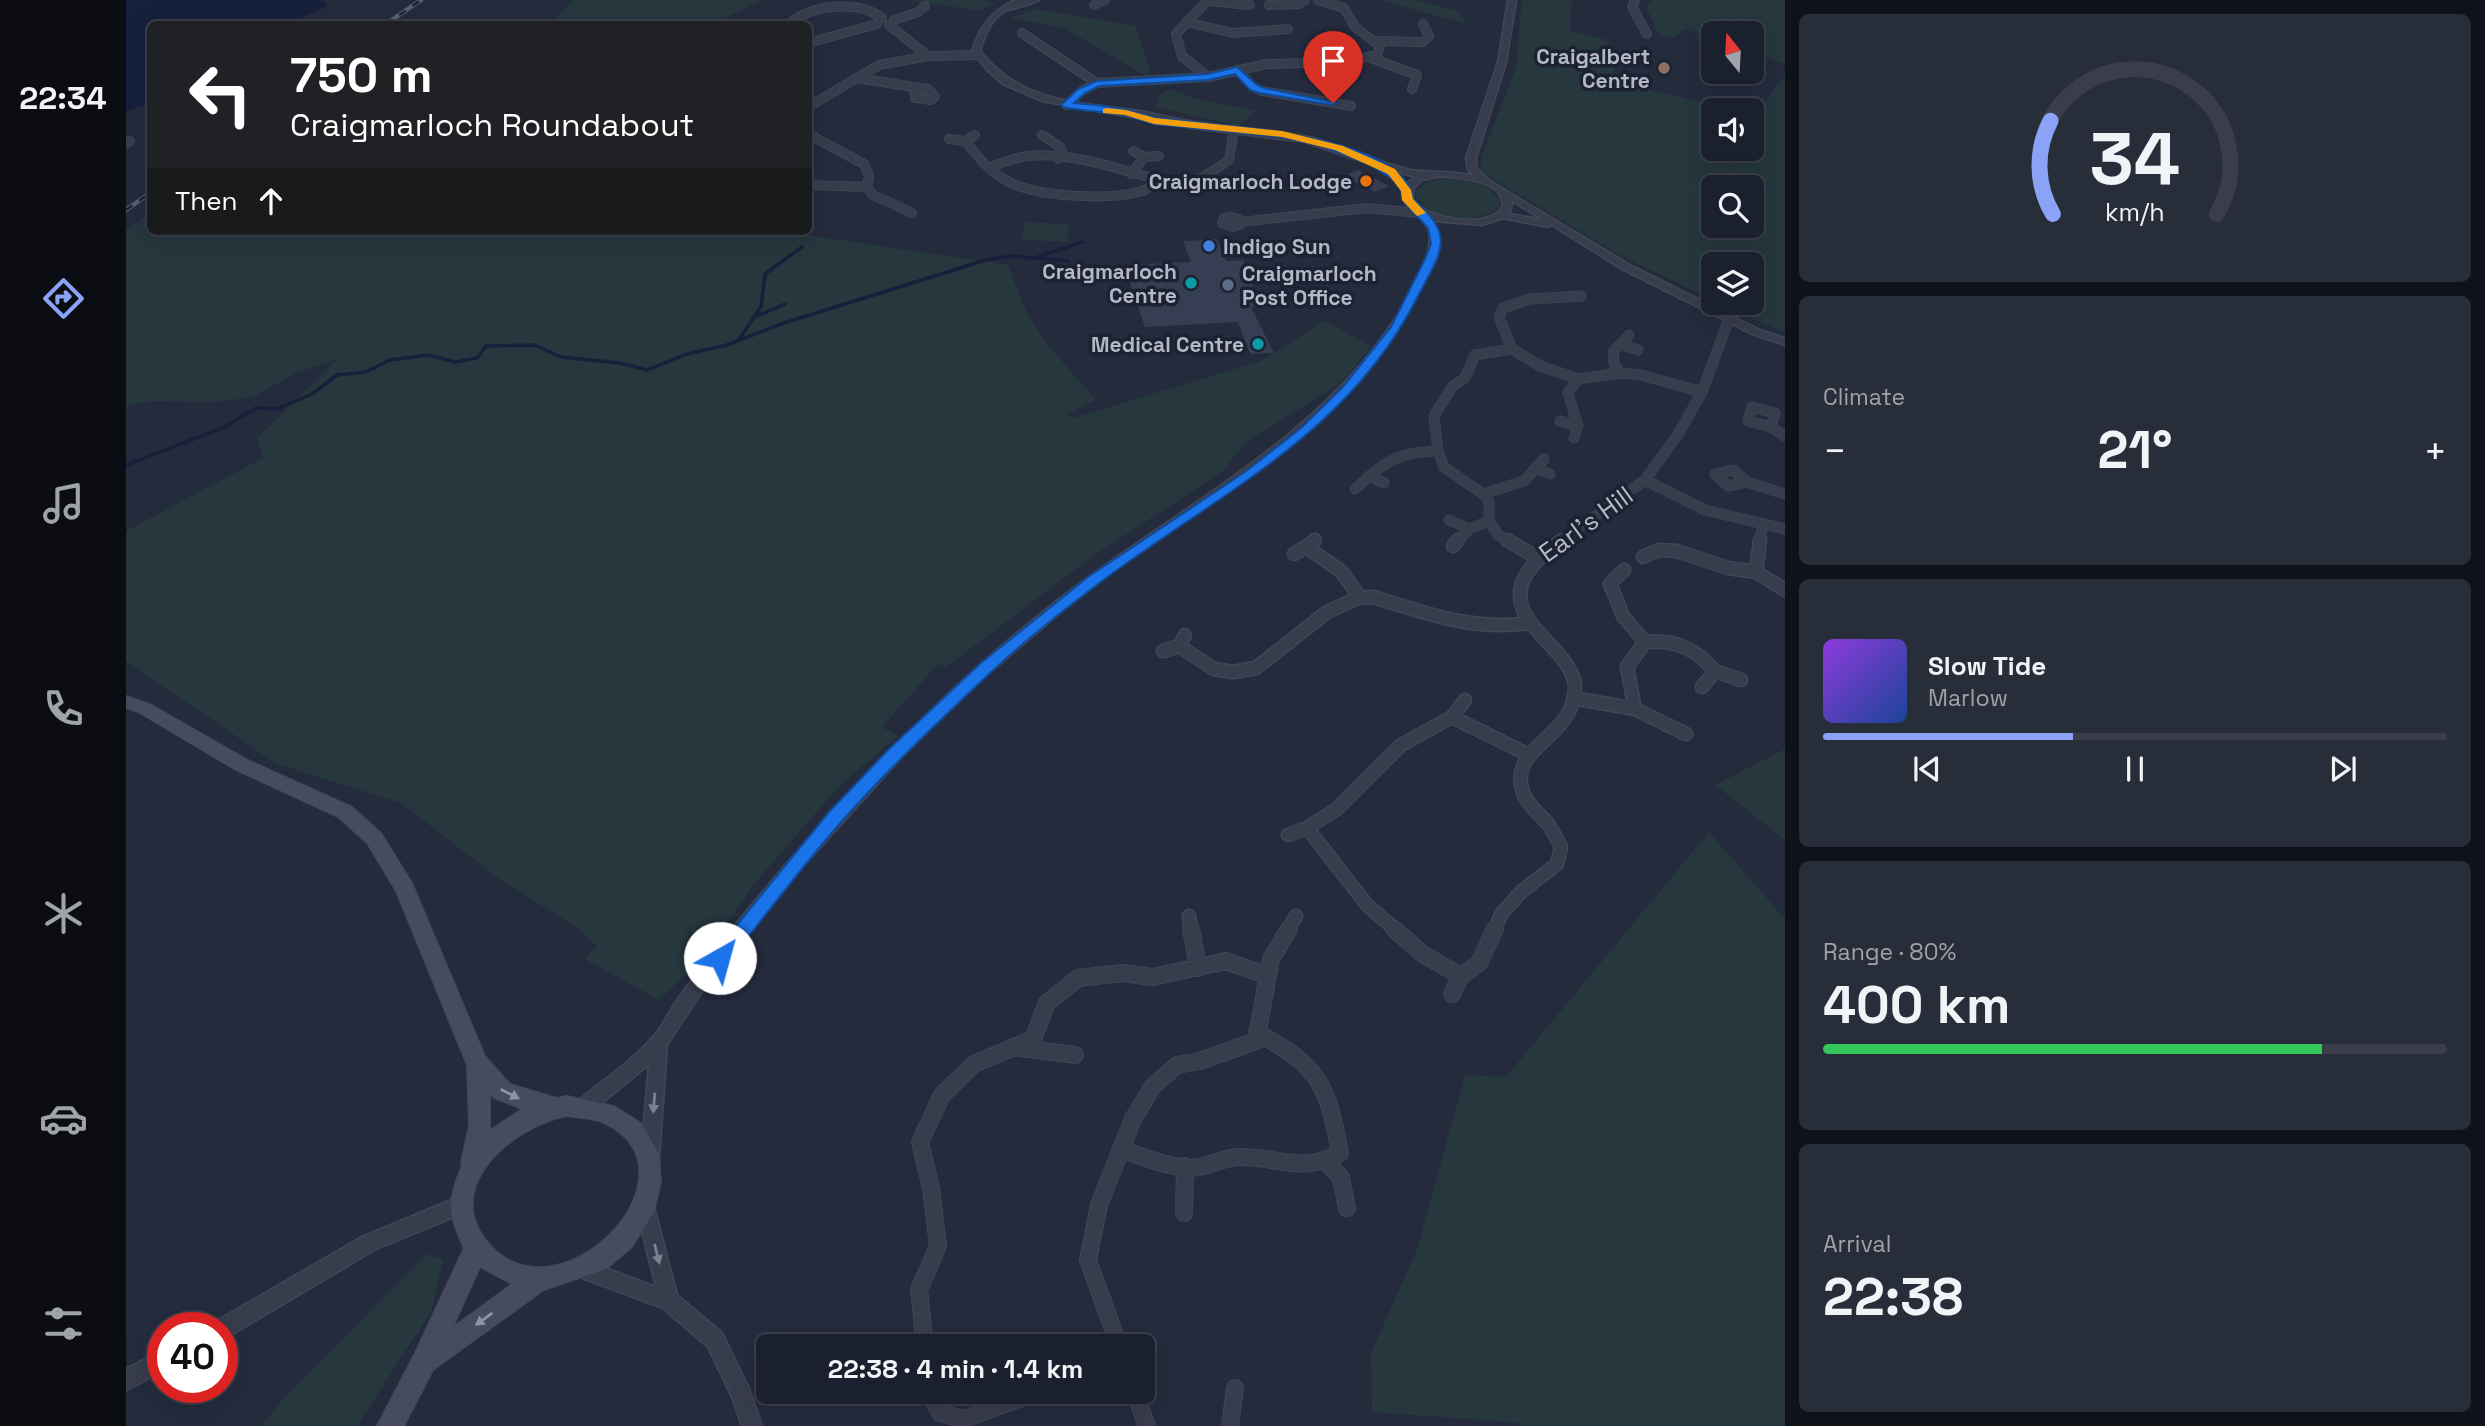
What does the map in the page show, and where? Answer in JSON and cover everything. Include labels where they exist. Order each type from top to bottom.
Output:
[{"type":"main road","points":[[126,702],[144,708],[240,764],[345,812],[374,838],[405,889],[477,1062],[502,1091],[516,1098],[554,1107],[585,1106],[608,1112],[622,1120],[642,1142],[649,1161],[651,1181],[645,1207],[632,1232],[616,1248],[584,1269],[539,1279],[424,1362]]},
{"type":"main road","points":[[469,1179],[481,1126],[477,1062]]},
{"type":"main road","points":[[539,1279],[513,1274],[491,1264],[476,1248],[465,1225],[461,1205],[474,1166],[492,1141],[516,1123],[554,1107]]},
{"type":"main road","points":[[390,1426],[424,1362],[476,1248]]},
{"type":"street","points":[[1021,0],[986,24],[980,34],[976,51],[985,65],[1016,88],[1066,105],[1126,113],[1154,121],[1303,138],[1407,173],[1462,175],[1493,185]]},
{"type":"street","points":[[1001,13],[1035,0]]},
{"type":"street","points":[[1094,5],[1105,0]]},
{"type":"street","points":[[1208,77],[1181,53],[1176,34],[1207,0],[1250,5]]},
{"type":"street","points":[[1269,5],[1299,4],[1305,0]]},
{"type":"street","points":[[1318,0],[1344,9],[1355,27],[1375,41],[1381,49],[1371,58]]},
{"type":"street","points":[[1512,0],[1501,73],[1471,158],[1473,170],[1503,192],[1604,254],[1729,319],[1785,342]]},
{"type":"street","points":[[1635,0],[1632,7],[1647,34]]},
{"type":"street","points":[[792,21],[828,4],[842,3],[875,10],[880,21]]},
{"type":"street","points":[[812,41],[880,21],[892,22],[918,12],[925,6]]},
{"type":"street","points":[[892,22],[928,57]]},
{"type":"street","points":[[1186,22],[1233,33],[1288,29]]},
{"type":"street","points":[[1375,41],[1423,41],[1429,36],[1423,24]]},
{"type":"street","points":[[1021,33],[1057,54],[1097,83]]},
{"type":"street","points":[[812,103],[820,96],[878,65],[928,57],[978,55]]},
{"type":"street","points":[[1066,105],[1082,91],[1097,83],[1208,77],[1267,64],[1308,63],[1330,57],[1371,58],[1414,73],[1417,75],[1412,89]]},
{"type":"street","points":[[1237,70],[1253,88],[1262,91],[1351,106]]},
{"type":"street","points":[[858,78],[913,87]]},
{"type":"street","points":[[990,167],[1032,156],[1058,159],[1178,185],[1196,182],[1229,160],[1234,129]]},
{"type":"street","points":[[949,139],[965,141],[975,135]]},
{"type":"street","points":[[1042,135],[1062,152],[1058,159]]},
{"type":"street","points":[[812,136],[864,163],[869,176],[867,187],[873,195],[912,213]]},
{"type":"street","points":[[1052,142],[1065,138]]},
{"type":"street","points":[[965,141],[1009,182],[1045,192],[1132,193],[1150,188],[1157,180]]},
{"type":"street","points":[[1133,150],[1144,157],[1159,156]]},
{"type":"street","points":[[1131,174],[1144,157]]},
{"type":"street","points":[[1241,222],[1388,204],[1406,192],[1417,179],[1434,175],[1471,158]]},
{"type":"street","points":[[585,1106],[659,1044],[680,1010],[775,888],[835,817],[894,754],[1011,645],[1136,549],[1250,475],[1305,430],[1346,391],[1389,338],[1437,244],[1437,234],[1398,178],[1381,165]]},
{"type":"street","points":[[812,185],[867,187]]},
{"type":"street","points":[[1367,208],[1423,214],[1465,224],[1490,220],[1501,215],[1508,208],[1503,192]]},
{"type":"street","points":[[1501,215],[1566,230]]},
{"type":"street","points":[[1437,244],[1465,224]]},
{"type":"street","points":[[1581,296],[1530,299],[1503,308],[1499,317],[1512,349],[1540,366],[1578,379],[1620,373],[1641,375],[1702,392]]},
{"type":"street","name":"Earl's Hill","points":[[1573,698],[1575,685],[1564,659],[1530,624],[1518,589],[1524,573],[1538,558],[1645,481],[1677,436],[1702,392],[1729,319]]},
{"type":"street","points":[[1620,373],[1614,363],[1613,352],[1629,335]]},
{"type":"street","points":[[1622,344],[1638,350]]},
{"type":"street","points":[[1512,349],[1475,355],[1465,378],[1452,387],[1434,416],[1438,451],[1444,467],[1483,494],[1489,502],[1489,522],[1498,535],[1538,558]]},
{"type":"street","points":[[1574,438],[1578,426],[1568,393],[1578,379]]},
{"type":"street","points":[[1560,421],[1578,426]]},
{"type":"street","points":[[1771,428],[1785,436]]},
{"type":"street","points":[[1355,489],[1393,455],[1409,451],[1438,451]]},
{"type":"street","points":[[1483,494],[1524,481],[1544,459]]},
{"type":"street","points":[[1536,468],[1550,474]]},
{"type":"street","points":[[1369,476],[1384,483]]},
{"type":"street","points":[[1645,481],[1705,510],[1785,529]]},
{"type":"street","points":[[1746,482],[1785,494]]},
{"type":"street","points":[[1449,520],[1469,529]]},
{"type":"street","points":[[1453,546],[1469,529],[1489,522]]},
{"type":"street","points":[[1756,572],[1762,525]]},
{"type":"street","points":[[1294,554],[1316,540]]},
{"type":"street","points":[[1306,547],[1341,571],[1359,596]]},
{"type":"street","points":[[1643,557],[1659,550],[1677,551],[1728,568],[1756,572],[1785,590]]},
{"type":"street","points":[[1624,570],[1610,584],[1612,594],[1629,629],[1645,642]]},
{"type":"street","points":[[1163,651],[1182,640],[1216,672],[1240,673],[1256,668],[1338,604],[1359,596],[1374,597],[1469,627],[1503,629],[1530,624]]},
{"type":"street","points":[[1635,709],[1627,667],[1645,642],[1657,640],[1689,646],[1703,655],[1715,671],[1741,680]]},
{"type":"street","points":[[1702,687],[1715,671]]},
{"type":"street","points":[[1452,994],[1461,976],[1479,963],[1502,913],[1522,891],[1557,864],[1561,847],[1550,827],[1524,796],[1519,774],[1527,754],[1551,738],[1566,719],[1573,698],[1635,709],[1686,734]]},
{"type":"street","points":[[1288,835],[1307,828],[1337,809],[1401,745],[1452,717],[1465,700]]},
{"type":"street","points":[[1452,717],[1527,754]]},
{"type":"street","points":[[1307,828],[1368,906],[1424,955],[1461,976]]},
{"type":"street","points":[[1189,916],[1198,968]]},
{"type":"street","points":[[1115,1334],[1088,1260],[1099,1205],[1133,1119],[1153,1086],[1177,1065],[1255,1041],[1271,959],[1296,916]]},
{"type":"street","points":[[924,1334],[919,1290],[938,1245],[931,1188],[920,1142],[942,1095],[974,1064],[1032,1039],[1047,1003],[1078,978],[1122,973],[1153,976],[1226,961],[1268,976]]},
{"type":"street","points":[[1121,1149],[1160,1161],[1198,1168],[1224,1158],[1251,1158],[1309,1166],[1327,1162],[1340,1153],[1333,1108],[1313,1069],[1287,1047],[1257,1033]]},
{"type":"street","points":[[649,1161],[659,1044]]},
{"type":"street","points":[[1013,1047],[1075,1055]]},
{"type":"street","points":[[1327,1162],[1341,1178],[1347,1208]]},
{"type":"street","points":[[1184,1213],[1185,1166]]},
{"type":"street","points":[[238,1321],[369,1242],[461,1205]]},
{"type":"street","points":[[645,1207],[669,1301]]},
{"type":"street","points":[[584,1269],[669,1301],[715,1340],[742,1396],[752,1426]]},
{"type":"street","points":[[126,1369],[147,1360]]},
{"type":"street","points":[[126,1380],[147,1369]]},
{"type":"street","points":[[1230,1426],[1235,1388]]},
{"type":"street","points":[[936,1404],[940,1413],[964,1419],[1005,1404]]},
{"type":"street","points":[[1139,1404],[1147,1426]]},
{"type":"shaded area","points":[[573,0],[762,0],[719,21],[553,21]]},
{"type":"shaded area","points":[[910,0],[978,0],[996,3],[978,11]]},
{"type":"shaded area","points":[[1379,0],[1414,0],[1459,11],[1467,24]]},
{"type":"shaded area","points":[[1522,0],[1572,0],[1570,31],[1604,39],[1618,54],[1612,81],[1701,102],[1701,161],[1764,161],[1764,103],[1785,75],[1785,333],[1745,315],[1764,315],[1764,252],[1701,252],[1701,294],[1620,255],[1482,172],[1480,161],[1516,68]]},
{"type":"shaded area","points":[[1651,0],[1785,0],[1785,64],[1764,57],[1764,21],[1701,21],[1701,35],[1685,29],[1672,38],[1659,34],[1646,7]]},
{"type":"shaded area","points":[[1036,9],[1136,26],[1151,74],[1144,75],[1064,28],[1010,18]]},
{"type":"shaded area","points":[[1170,89],[1200,100],[1256,110],[1239,126],[1156,107],[1159,95]]},
{"type":"shaded area","points":[[1452,178],[1473,182],[1492,192],[1500,203],[1497,209],[1477,217],[1454,218],[1432,211],[1416,197],[1415,191],[1427,182]]},
{"type":"shaded area","points":[[147,216],[147,235],[807,235],[1008,265],[1026,311],[1047,344],[1096,400],[1067,414],[1073,418],[1261,361],[1325,321],[1371,346],[1347,376],[1333,388],[1246,442],[1223,471],[1092,557],[946,667],[938,664],[882,727],[898,736],[842,783],[754,884],[699,962],[659,1000],[585,959],[597,946],[576,927],[498,878],[401,803],[277,764],[126,661],[126,531],[263,458],[257,438],[338,359],[296,373],[253,397],[215,402],[150,401],[126,406],[126,230]]},
{"type":"shaded area","points":[[1024,222],[1069,224],[1067,242],[1022,240]]},
{"type":"shaded area","points":[[1785,749],[1785,840],[1715,785]]},
{"type":"shaded area","points":[[1709,832],[1785,919],[1785,1426],[1521,1426],[1520,1423],[1372,1412],[1371,1353],[1417,1250],[1465,1075],[1506,1077]]},
{"type":"shaded area","points":[[426,1254],[443,1260],[431,1312],[357,1426],[262,1426],[283,1399]]},
{"type":"water","points":[[126,0],[323,0],[327,6],[295,21],[147,21],[147,104],[126,112]]},
{"type":"building","name":"Craigmarloch Lodge","points":[[1358,170],[1389,186],[1375,192],[1344,176]]},
{"type":"building","name":"Craigmarloch Centre","points":[[1210,237],[1217,239],[1226,261],[1243,260],[1261,307],[1251,307],[1274,353],[1250,354],[1238,322],[1145,327],[1124,265],[1191,262],[1183,241],[1205,240]]},
{"type":"waterway","points":[[1034,258],[1083,242]]},
{"type":"waterway","points":[[738,341],[761,307],[765,274],[802,247]]},
{"type":"waterway","points":[[738,341],[784,323],[986,260],[1011,256],[1068,261]]},
{"type":"waterway","points":[[757,316],[785,304]]},
{"type":"waterway","points":[[126,465],[225,427],[256,408],[277,409],[312,394],[337,375],[366,372],[390,360],[428,355],[455,362],[477,358],[486,346],[535,345],[561,357],[620,363],[647,370],[687,354],[738,341]]},
{"type":"railway","points":[[390,21],[421,0]]},
{"type":"railway","points":[[126,210],[147,195]]},
{"type":"slow traffic","points":[[1107,111],[1154,121],[1282,134],[1339,148],[1391,171],[1406,190],[1407,200],[1420,213]]},
{"type":"place","name":"Craigalbert Centre","points":[[1664,68]]},
{"type":"place","name":"Craigmarloch Lodge","points":[[1366,181]]},
{"type":"place","name":"Indigo Sun","points":[[1209,246]]},
{"type":"place","name":"Craigmarloch Centre","points":[[1191,283]]},
{"type":"place","name":"Craigmarloch Post Office","points":[[1228,285]]},
{"type":"place","name":"Medical Centre","points":[[1258,344]]},
{"type":"route","points":[[720,958],[835,817],[894,754],[986,667],[1070,598],[1136,549],[1250,475],[1305,430],[1346,391],[1396,328],[1437,244],[1434,228],[1425,215],[1413,208],[1407,200],[1401,181],[1391,171],[1339,148],[1282,134],[1154,121],[1126,113],[1066,105],[1076,95],[1097,83],[1208,77],[1237,70],[1253,88],[1333,103]]}]
